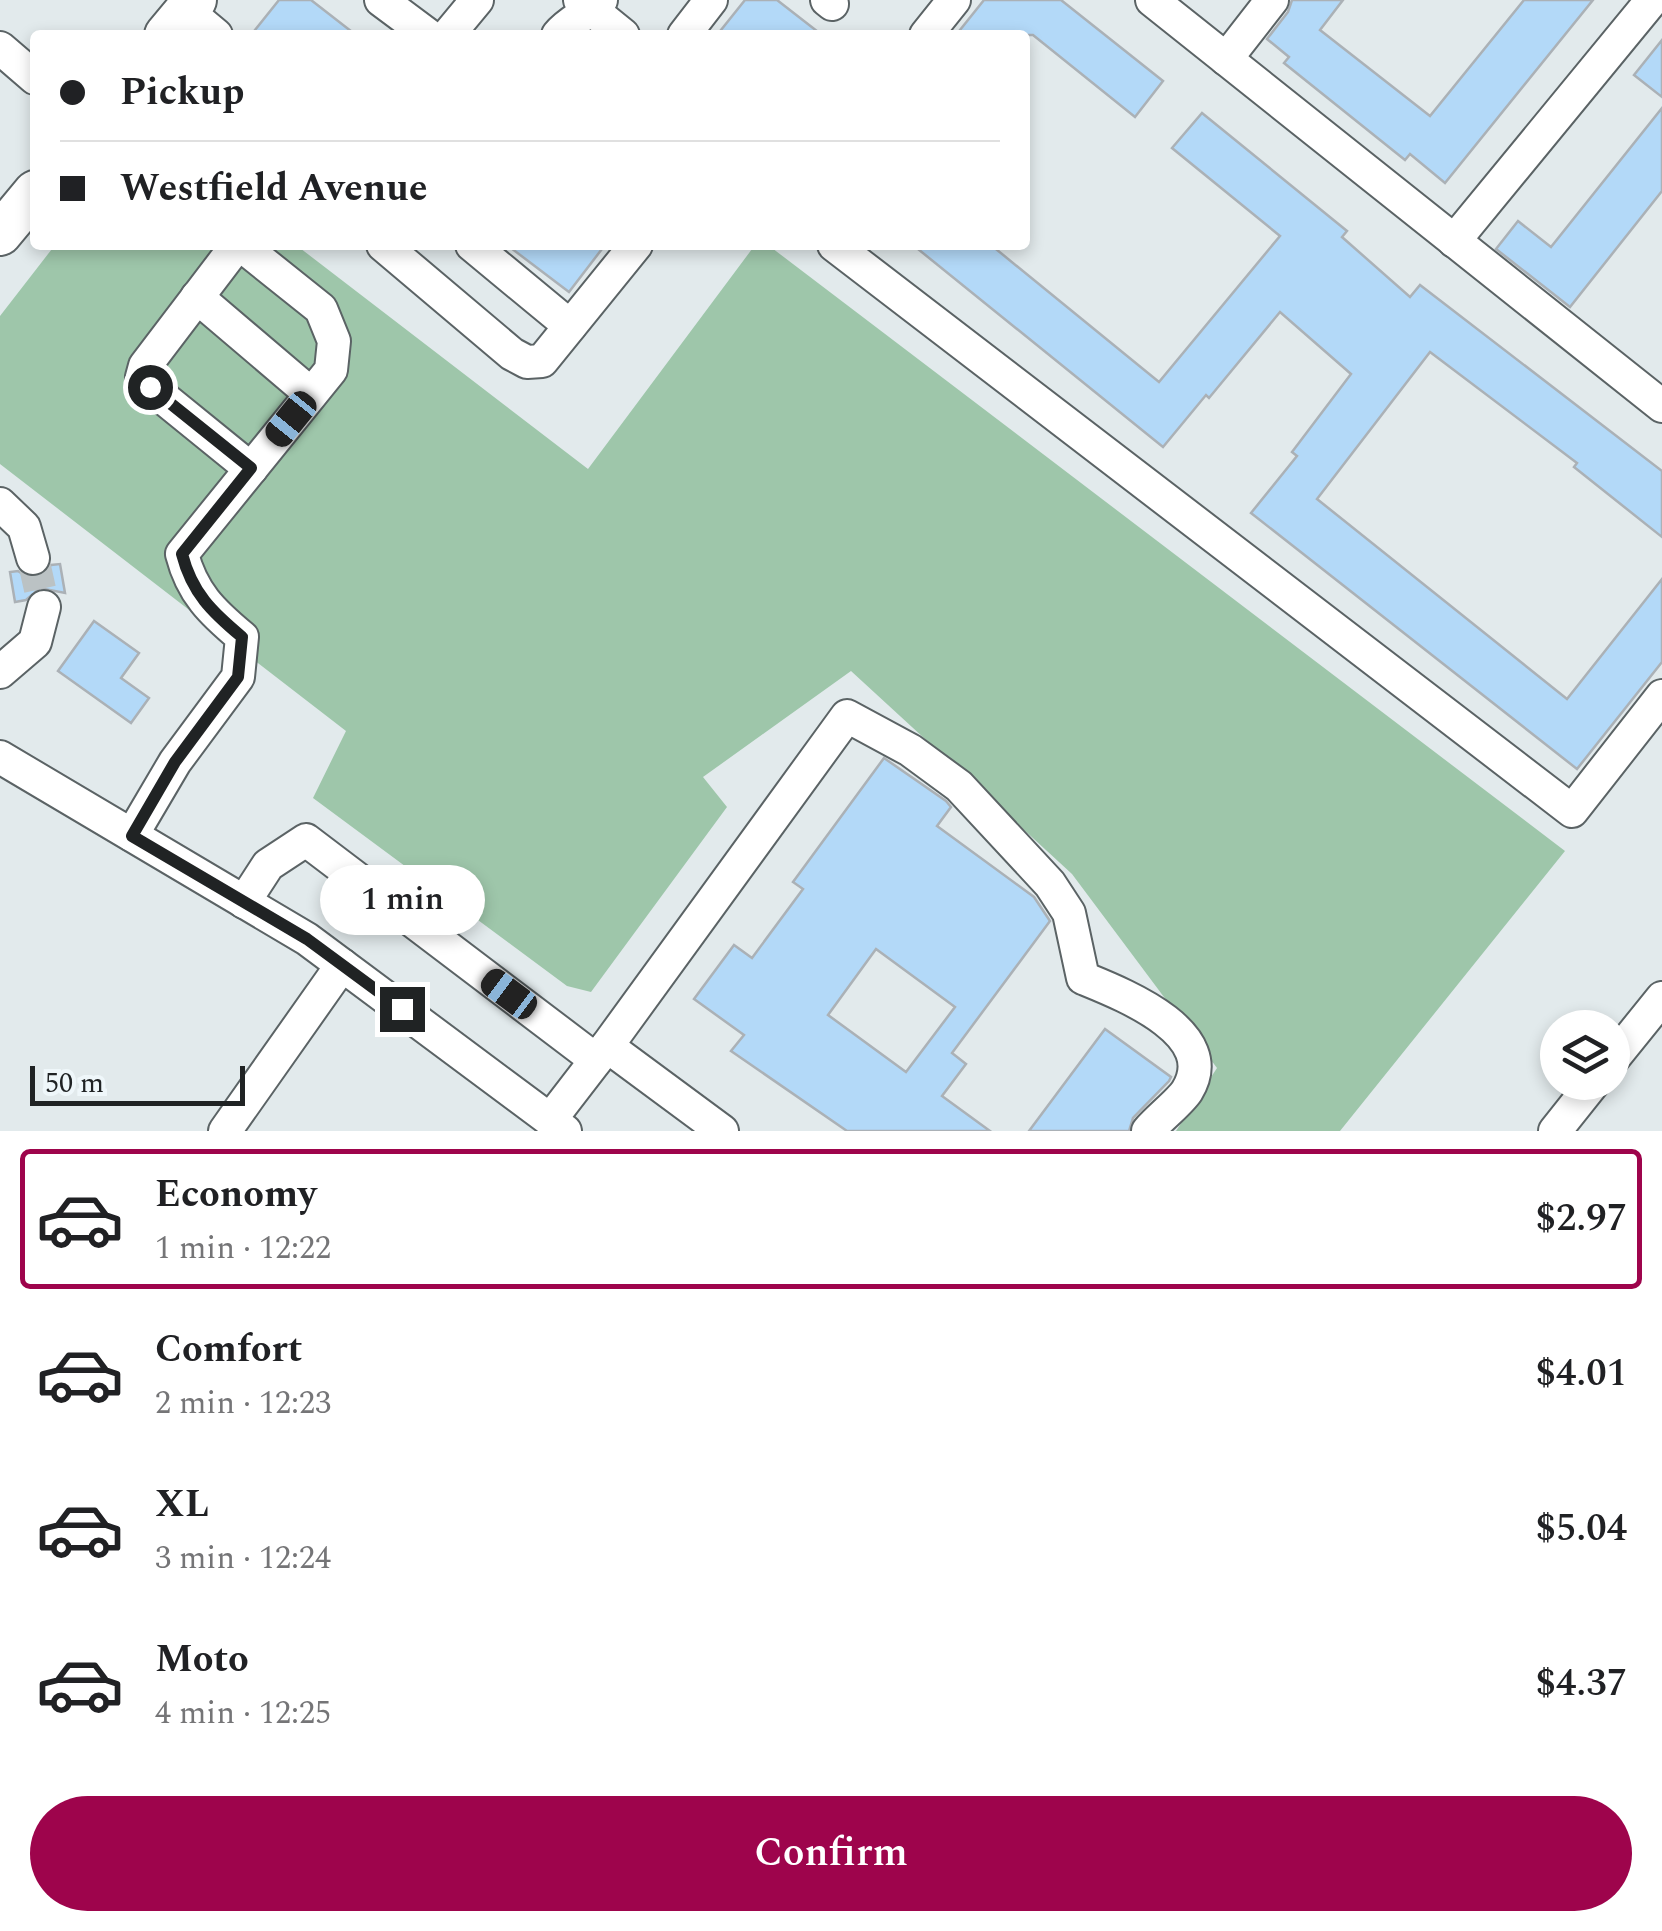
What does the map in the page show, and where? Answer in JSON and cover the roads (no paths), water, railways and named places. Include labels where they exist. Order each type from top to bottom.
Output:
[{"type":"main road","points":[[0,234],[30,198]]},
{"type":"street","points":[[382,0],[421,30]]},
{"type":"street","points":[[452,30],[477,0]]},
{"type":"street","points":[[688,30],[712,0]]},
{"type":"street","points":[[930,30],[954,0]]},
{"type":"street","points":[[1152,0],[1662,406]]},
{"type":"street","points":[[1226,60],[1272,0]]},
{"type":"street","points":[[1454,241],[1652,0]]},
{"type":"street","points":[[562,30],[591,4],[618,30]]},
{"type":"street","points":[[0,48],[30,74]]},
{"type":"street","points":[[235,250],[145,366],[142,377],[251,468]]},
{"type":"street","points":[[132,836],[175,762],[238,677],[242,637],[217,616],[189,581],[182,554],[331,370],[334,341],[321,309],[245,250]]},
{"type":"street","points":[[389,250],[512,354],[527,362],[542,361],[632,250]]},
{"type":"street","points":[[478,250],[570,326]]},
{"type":"street","points":[[841,250],[1572,810],[1662,696]]},
{"type":"street","points":[[197,297],[311,394]]},
{"type":"street","points":[[0,504],[24,527],[33,558]]},
{"type":"street","points":[[0,672],[35,642],[44,607]]},
{"type":"street","points":[[0,756],[342,965],[557,1125],[601,1053],[848,716],[910,750],[958,786],[1050,884],[1069,913],[1084,978],[1175,1025],[1186,1042],[1193,1071],[1186,1092],[1148,1131]]},
{"type":"street","points":[[244,902],[268,865],[306,840],[601,1053],[722,1131]]},
{"type":"street","points":[[225,1131],[342,965]]},
{"type":"street","points":[[1630,1038],[1662,998]]},
{"type":"street","points":[[1555,1131],[1580,1100]]},
{"type":"tunnel","points":[[33,558],[44,607]]}]
